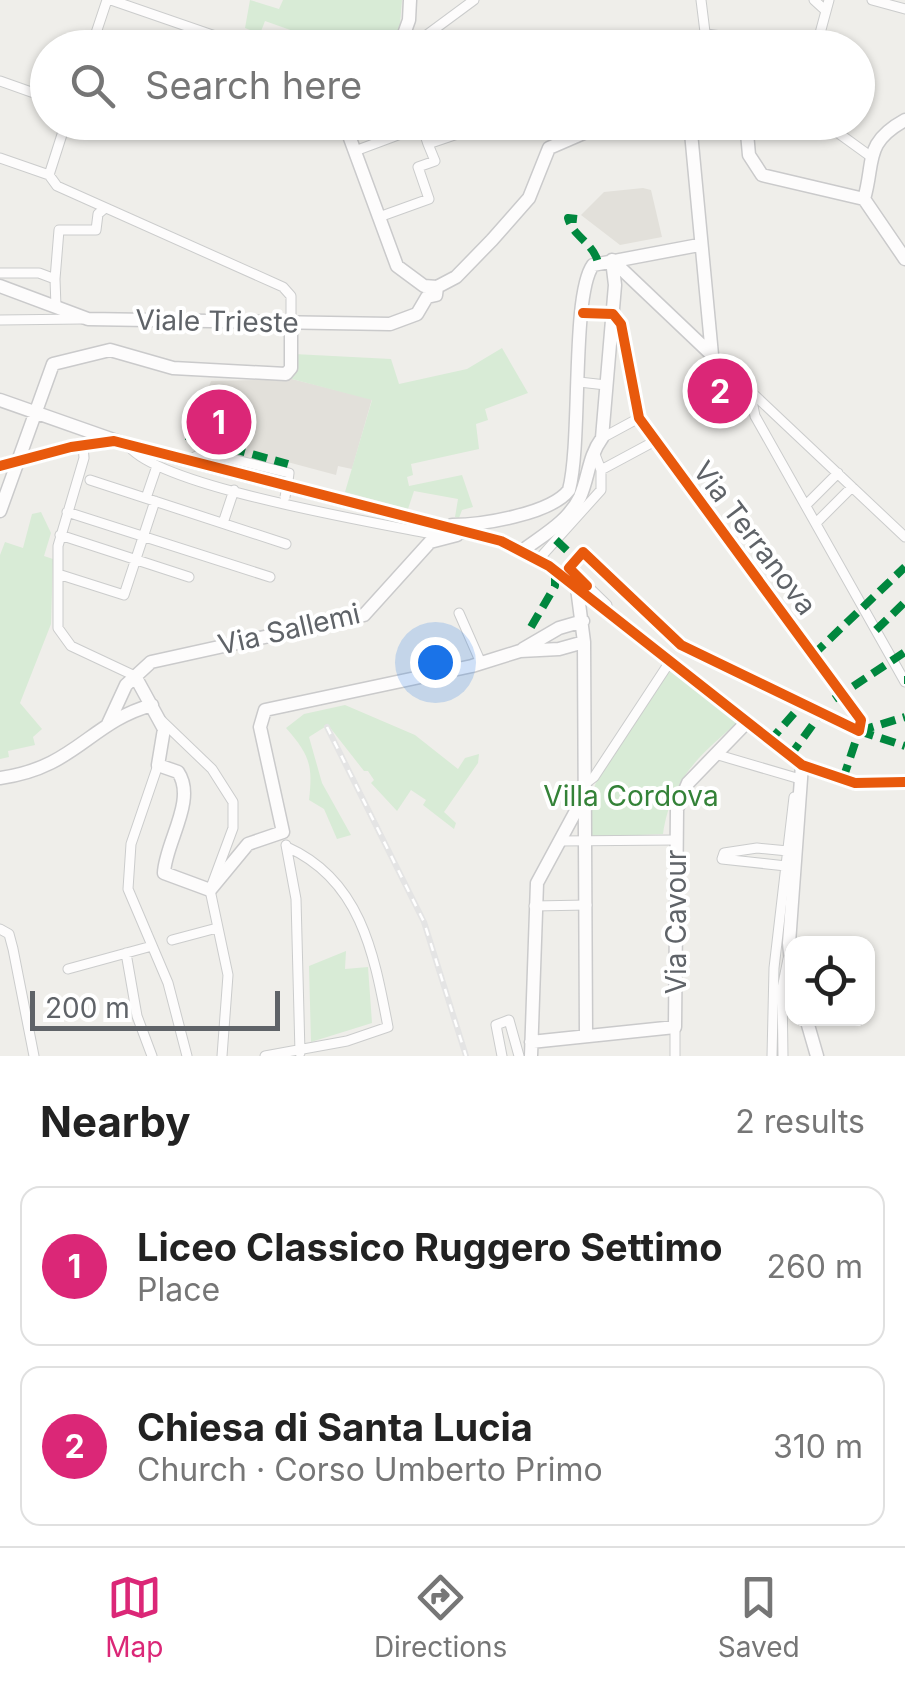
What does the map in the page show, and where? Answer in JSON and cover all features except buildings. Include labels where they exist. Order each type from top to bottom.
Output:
[{"type":"street","points":[[98,30],[109,0],[197,30]]},
{"type":"street","points":[[405,30],[410,0]]},
{"type":"street","points":[[433,30],[474,0]]},
{"type":"street","points":[[701,0],[705,30]]},
{"type":"street","points":[[814,0],[828,5],[821,30]]},
{"type":"street","points":[[876,3],[905,9]]},
{"type":"street","points":[[0,81],[30,92]]},
{"type":"street","points":[[905,120],[888,131],[870,156],[864,199],[905,259]]},
{"type":"street","points":[[48,175],[60,140]]},
{"type":"street","points":[[351,140],[398,266],[429,290]]},
{"type":"street","points":[[355,151],[384,140]]},
{"type":"street","points":[[379,217],[430,199],[418,167],[435,162],[427,140]]},
{"type":"street","points":[[428,144],[440,140]]},
{"type":"street","name":"Viale Trieste","points":[[0,286],[88,319],[400,323],[417,314],[429,290],[456,277],[529,198],[550,148],[568,140]]},
{"type":"street","points":[[691,140],[712,355]]},
{"type":"street","points":[[748,140],[749,155],[762,176],[864,199]]},
{"type":"street","points":[[848,140],[870,156]]},
{"type":"street","points":[[0,158],[48,175],[57,186],[283,287],[291,296],[291,368],[286,374],[172,368],[110,350],[53,364],[33,410],[0,511]]},
{"type":"street","points":[[56,307],[59,230],[96,230],[98,214],[106,208]]},
{"type":"street","points":[[0,400],[121,443],[439,530],[499,520],[566,495],[573,472],[576,360],[589,269],[612,260],[699,245]]},
{"type":"street","points":[[522,551],[563,521],[574,507],[598,444],[606,385],[612,260]]},
{"type":"street","points":[[612,260],[905,537]]},
{"type":"street","points":[[0,273],[39,273],[55,279]]},
{"type":"street","points":[[583,313],[608,314]]},
{"type":"street","name":"Via Terranova","points":[[603,608],[606,604],[569,568],[584,552],[681,645],[859,731],[861,720],[640,418],[622,324],[608,314]]},
{"type":"street","points":[[0,320],[88,319]]},
{"type":"street","points":[[578,382],[606,385]]},
{"type":"street","points":[[750,391],[755,416],[905,682]]},
{"type":"street","points":[[598,444],[640,418]]},
{"type":"street","points":[[75,425],[77,446],[84,458],[60,535],[62,638],[135,676],[162,721],[212,769],[233,802],[234,828],[210,890],[228,975],[222,1056]]},
{"type":"street","points":[[601,470],[656,442]]},
{"type":"street","points":[[0,466],[77,446],[121,443],[142,461],[234,490],[501,542],[538,560],[603,608],[745,724],[800,776]]},
{"type":"street","points":[[538,560],[602,490],[598,444]]},
{"type":"street","points":[[186,462],[204,452],[290,473],[284,500]]},
{"type":"street","points":[[58,574],[124,595],[143,536],[157,466]]},
{"type":"street","points":[[806,505],[838,473]]},
{"type":"street","points":[[90,480],[286,544]]},
{"type":"street","points":[[816,523],[852,487]]},
{"type":"street","points":[[223,523],[234,490]]},
{"type":"street","points":[[67,512],[270,577]]},
{"type":"street","points":[[499,520],[493,528],[501,542]]},
{"type":"street","name":"Via Sallemi","points":[[108,724],[135,676],[159,658],[364,615],[439,530]]},
{"type":"street","points":[[60,535],[189,577]]},
{"type":"street","points":[[577,588],[584,642],[586,1036]]},
{"type":"street","points":[[300,1054],[296,899],[261,715],[272,708],[520,651],[603,608]]},
{"type":"street","points":[[459,614],[481,663]]},
{"type":"street","points":[[520,651],[559,649],[584,642]]},
{"type":"street","points":[[669,663],[584,789],[537,884],[531,1049],[586,1036],[675,1026],[675,1056]]},
{"type":"street","points":[[122,694],[123,703],[134,710]]},
{"type":"street","name":"Via Sallemi","points":[[0,778],[56,764],[108,724],[152,705]]},
{"type":"street","points":[[162,721],[158,766],[126,866],[128,889],[173,998],[187,1056]]},
{"type":"street","name":"Via Cavour","points":[[675,1026],[676,840],[680,797],[745,724]]},
{"type":"street","points":[[715,754],[800,776],[905,782]]},
{"type":"street","points":[[158,766],[178,772],[183,779],[183,802],[164,873],[210,890]]},
{"type":"street","points":[[772,1056],[774,968],[800,776]]},
{"type":"street","points":[[790,936],[800,776]]},
{"type":"street","points":[[210,890],[253,840],[283,832]]},
{"type":"street","points":[[559,841],[676,840]]},
{"type":"street","points":[[264,1056],[300,1054],[388,1027],[379,979],[344,890],[324,867],[287,847]]},
{"type":"street","points":[[786,866],[722,859],[724,853],[757,848],[788,851]]},
{"type":"street","points":[[534,906],[587,905]]},
{"type":"street","points":[[172,940],[217,928]]},
{"type":"street","points":[[0,929],[9,934],[34,1056]]},
{"type":"street","points":[[68,969],[152,946]]},
{"type":"street","points":[[126,953],[138,1016],[152,1056]]},
{"type":"street","points":[[783,1056],[785,976]]},
{"type":"street","points":[[502,1056],[497,1024],[512,1022],[518,1056]]},
{"type":"street","points":[[808,1026],[817,1056]]},
{"type":"shaded area","points":[[651,190],[662,237],[620,245],[581,215],[604,192]]},
{"type":"shaded area","points":[[292,379],[372,399],[352,469],[338,466],[336,475],[280,460],[278,468],[188,443],[211,381]]},
{"type":"green space","points":[[250,0],[279,9],[283,0],[402,0],[398,30],[290,30],[265,21],[262,30],[245,28]]},
{"type":"green space","points":[[502,348],[528,393],[485,409],[488,420],[476,424],[479,449],[411,464],[413,475],[407,477],[409,486],[462,475],[473,507],[462,510],[459,518],[455,517],[458,499],[414,491],[408,509],[345,492],[372,400],[292,379],[294,354],[391,359],[399,384],[467,369]]},
{"type":"green space","points":[[41,512],[51,533],[44,556],[53,559],[51,624],[20,703],[42,729],[33,737],[35,745],[8,751],[9,757],[0,759],[0,555],[5,542],[23,548],[32,514]]},
{"type":"green space","name":"Villa Cordova","points":[[669,670],[737,723],[688,771],[672,799],[663,834],[590,837],[590,798],[597,780]]},
{"type":"green space","points":[[345,705],[415,735],[458,769],[465,758],[479,754],[478,763],[444,812],[456,823],[454,829],[423,805],[426,800],[411,790],[397,811],[328,725],[309,737],[322,783],[351,835],[337,839],[324,809],[309,800],[308,761],[286,728],[304,714]]},
{"type":"green space","points":[[346,951],[345,969],[368,967],[372,1023],[311,1042],[309,966]]},
{"type":"railway","points":[[327,727],[424,922],[466,1056]]},
{"type":"marked path","points":[[577,219],[568,218],[598,263]]},
{"type":"marked path","points":[[186,436],[288,464]]},
{"type":"marked path","points":[[556,540],[576,559]]},
{"type":"marked path","points":[[531,627],[555,586],[555,565]]},
{"type":"marked path","points":[[813,655],[905,567]]},
{"type":"marked path","points":[[876,630],[905,602]]},
{"type":"marked path","points":[[834,699],[905,652]]},
{"type":"marked path","points":[[769,742],[803,703]]},
{"type":"marked path","points":[[790,756],[822,712]]},
{"type":"marked path","points":[[859,731],[905,717]]},
{"type":"marked path","points":[[859,731],[905,746]]},
{"type":"marked path","points":[[843,779],[859,731]]},
{"type":"cycle path","points":[[583,313],[613,314],[621,324],[639,418],[861,720],[859,731],[681,645],[583,552],[569,568],[587,586]]},
{"type":"cycle path","points":[[0,466],[71,447],[114,441],[501,541],[549,566],[802,765],[855,783],[905,782]]},
{"type":"place","name":"Chiesa di Santa Lucia","points":[[720,391]]},
{"type":"place","name":"Liceo Classico Ruggero Settimo","points":[[219,422]]}]
